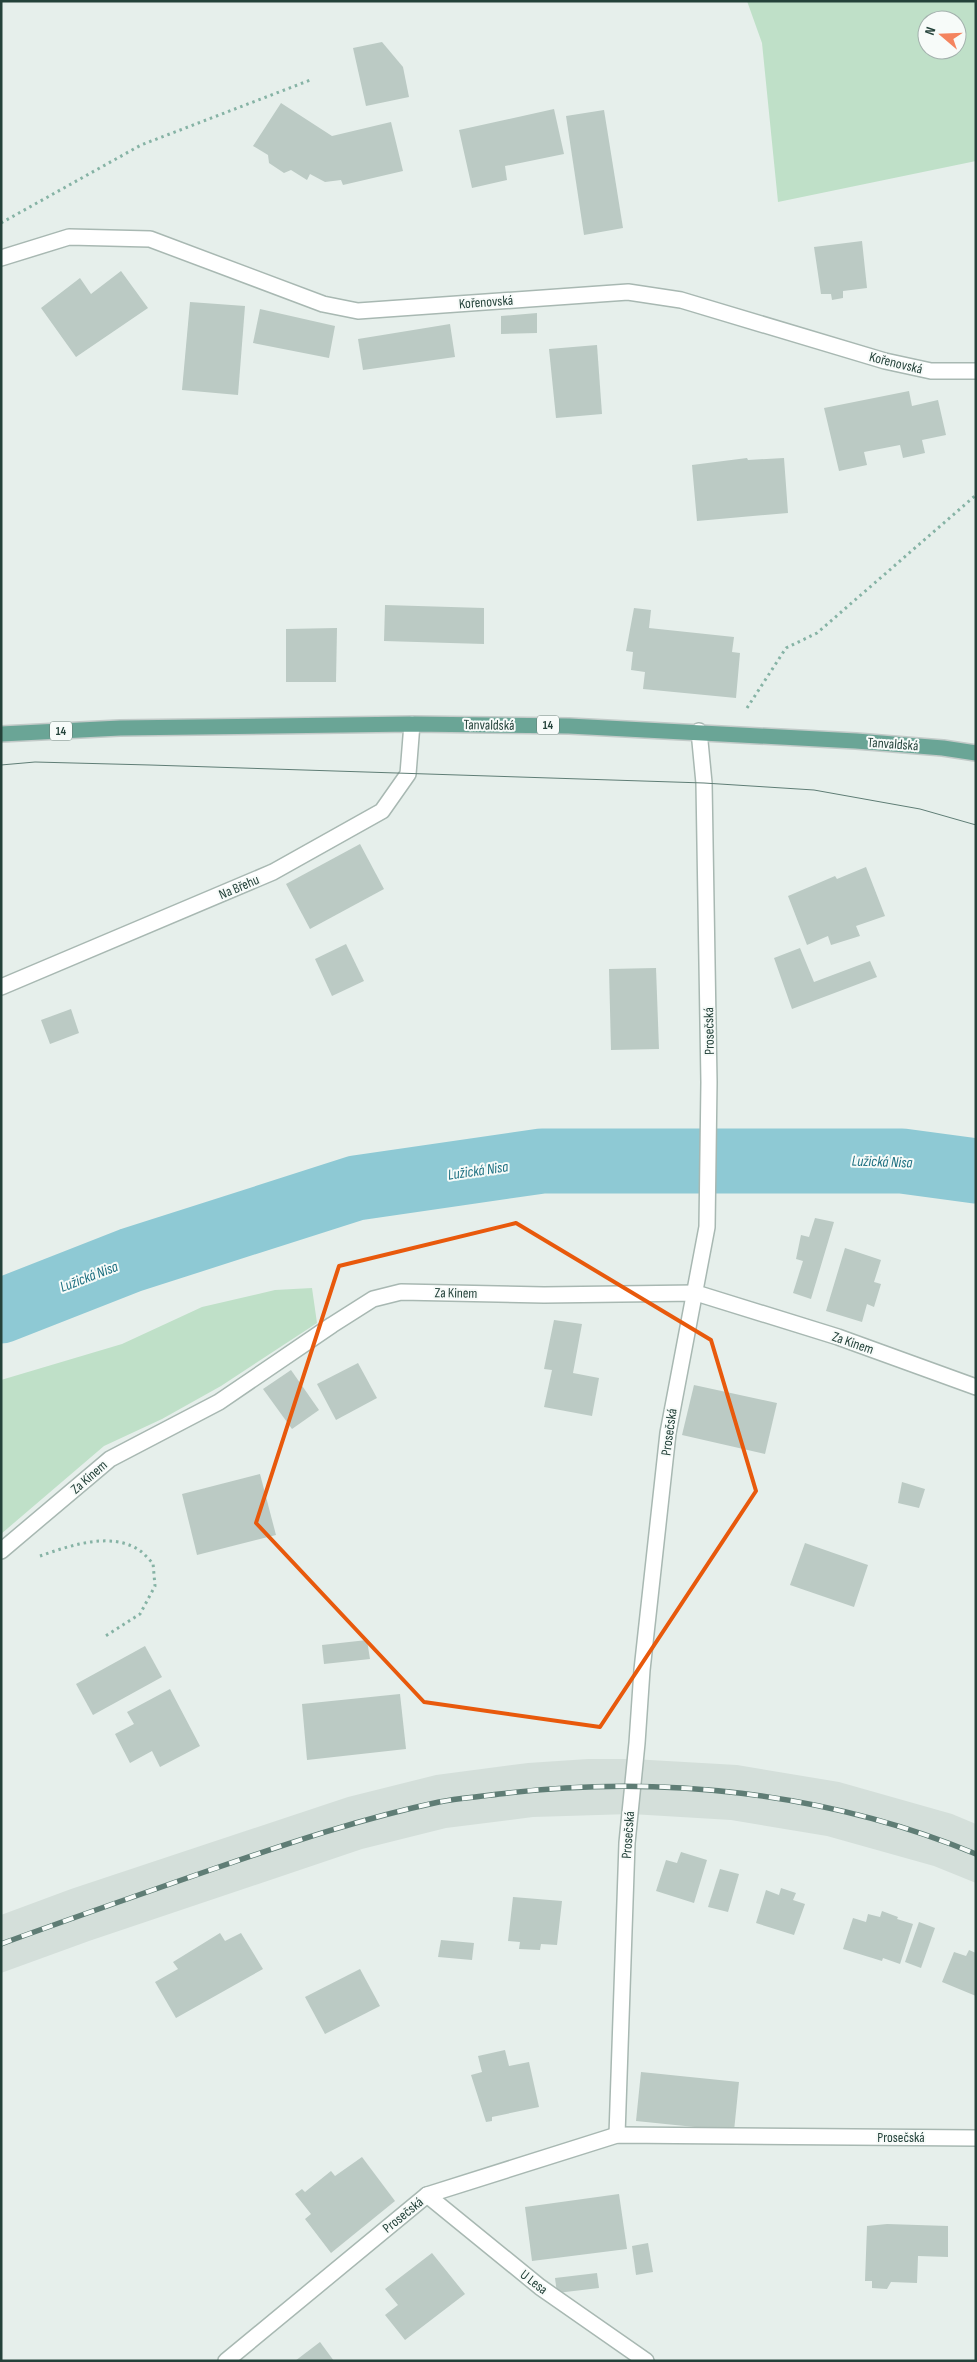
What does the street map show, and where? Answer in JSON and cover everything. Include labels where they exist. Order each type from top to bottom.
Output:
[{"type":"main road","name":"Tanvaldská","points":[[1,734],[120,728],[412,724],[570,726],[699,731],[905,745],[976,753]]},
{"type":"street","name":"Kořenovská","points":[[1,258],[69,237],[150,239],[323,304],[358,311],[628,292],[682,300],[884,361],[931,372],[976,371]]},
{"type":"street","name":"Na Břehu","points":[[1,987],[273,872],[382,812],[408,774],[412,724]]},
{"type":"street","name":"Prosečská","points":[[617,2135],[627,1842],[642,1670],[668,1433],[707,1227],[709,1082],[704,783],[699,731]]},
{"type":"street","name":"Za Kinem","points":[[1,1551],[110,1459],[219,1402],[373,1299],[401,1292],[544,1295],[696,1293],[838,1337],[976,1387]]},
{"type":"street","name":"Prosečská","points":[[226,2361],[427,2195],[617,2135],[976,2138]]},
{"type":"street","name":"U Lesa","points":[[427,2195],[540,2287],[646,2361]]},
{"type":"path","points":[[1,223],[141,145],[313,79]]},
{"type":"path","points":[[746,712],[786,648],[817,633],[976,495]]},
{"type":"path","points":[[32,1558],[89,1542],[115,1541],[138,1549],[153,1563],[155,1586],[140,1614],[104,1637]]},
{"type":"highlighted area","points":[[516,1223],[711,1340],[756,1491],[600,1727],[424,1702],[256,1523],[339,1266]]},
{"type":"shaded area","points":[[588,1759],[632,1759],[737,1765],[839,1782],[952,1814],[976,1824],[976,1883],[934,1866],[827,1836],[731,1820],[631,1814],[533,1817],[446,1828],[362,1849],[89,1941],[1,1973],[1,1915],[71,1889],[348,1797],[436,1775],[528,1763]]},
{"type":"green space","points":[[747,1],[976,1],[976,161],[778,202],[762,43]]},
{"type":"green space","points":[[312,1288],[317,1323],[221,1386],[162,1419],[104,1446],[1,1534],[1,1380],[122,1344],[202,1307],[275,1290]]},
{"type":"building","points":[[382,42],[403,67],[409,97],[366,106],[353,48]]},
{"type":"building","points":[[281,103],[332,136],[391,122],[403,171],[343,185],[341,180],[325,182],[310,174],[307,180],[291,170],[284,173],[269,163],[268,155],[253,146]]},
{"type":"building","points":[[554,109],[564,154],[505,166],[507,180],[472,188],[459,130]]},
{"type":"building","points":[[604,110],[623,228],[584,235],[566,116]]},
{"type":"building","points":[[862,241],[867,288],[843,291],[843,298],[832,300],[831,294],[821,294],[814,247]]},
{"type":"building","points":[[121,271],[148,308],[76,357],[41,308],[80,278],[91,294]]},
{"type":"building","points":[[190,302],[245,306],[238,395],[182,390]]},
{"type":"building","points":[[260,309],[335,326],[329,358],[253,343]]},
{"type":"building","points":[[537,313],[537,333],[501,334],[501,316]]},
{"type":"building","points":[[450,324],[455,357],[363,370],[358,339]]},
{"type":"building","points":[[597,345],[602,414],[556,418],[549,349]]},
{"type":"building","points":[[909,391],[912,406],[938,400],[946,435],[922,440],[925,453],[903,458],[900,445],[864,452],[867,465],[839,471],[824,408]]},
{"type":"building","points":[[747,458],[748,460],[784,458],[788,513],[697,521],[692,465]]},
{"type":"building","points":[[385,605],[484,608],[484,644],[384,641]]},
{"type":"building","points":[[634,608],[651,610],[649,628],[734,637],[732,652],[740,653],[736,698],[643,689],[645,672],[631,670],[633,652],[626,651]]},
{"type":"building","points":[[337,628],[336,682],[286,682],[286,629]]},
{"type":"building","points":[[360,844],[384,889],[310,929],[286,884]]},
{"type":"building","points":[[866,867],[885,916],[856,926],[860,936],[831,945],[828,936],[807,945],[788,896],[835,876],[837,879]]},
{"type":"building","points":[[346,944],[364,981],[332,996],[315,959]]},
{"type":"building","points":[[800,948],[814,982],[870,961],[877,977],[792,1009],[774,958]]},
{"type":"building","points":[[656,968],[659,1049],[611,1050],[609,969]]},
{"type":"building","points":[[71,1009],[79,1033],[50,1044],[41,1020]]},
{"type":"building","points":[[815,1218],[834,1222],[811,1299],[793,1293],[803,1261],[796,1259],[801,1235],[809,1237]]},
{"type":"building","points":[[845,1248],[881,1260],[874,1282],[881,1284],[874,1307],[867,1304],[862,1322],[826,1311]]},
{"type":"building","points":[[554,1320],[582,1324],[573,1373],[599,1378],[592,1416],[544,1407],[552,1370],[544,1369]]},
{"type":"building","points":[[358,1363],[377,1398],[336,1420],[317,1384]]},
{"type":"building","points":[[291,1370],[319,1410],[292,1429],[263,1389]]},
{"type":"building","points":[[694,1385],[777,1403],[765,1454],[682,1435]]},
{"type":"building","points":[[260,1474],[276,1535],[197,1555],[182,1494]]},
{"type":"building","points":[[902,1482],[925,1489],[919,1508],[898,1503]]},
{"type":"building","points":[[805,1543],[868,1565],[854,1607],[790,1585]]},
{"type":"building","points":[[367,1640],[370,1659],[324,1664],[322,1645]]},
{"type":"building","points":[[145,1646],[162,1677],[93,1715],[76,1684]]},
{"type":"building","points":[[170,1689],[200,1746],[160,1767],[152,1751],[130,1763],[115,1734],[134,1724],[127,1712]]},
{"type":"building","points":[[400,1694],[406,1749],[307,1760],[302,1704]]},
{"type":"building","points":[[681,1852],[707,1860],[694,1903],[656,1891],[666,1860],[677,1863]]},
{"type":"building","points":[[720,1869],[739,1874],[728,1912],[708,1907]]},
{"type":"building","points":[[781,1888],[796,1893],[793,1900],[805,1904],[794,1935],[756,1923],[766,1890],[779,1895]]},
{"type":"building","points":[[513,1897],[562,1901],[557,1945],[541,1944],[540,1950],[519,1949],[520,1942],[508,1941]]},
{"type":"building","points":[[882,1911],[898,1917],[897,1919],[913,1924],[900,1964],[883,1958],[882,1961],[843,1949],[853,1918],[866,1922],[868,1914],[880,1917]]},
{"type":"building","points":[[919,1922],[935,1928],[921,1968],[905,1962]]},
{"type":"building","points":[[220,1933],[225,1941],[241,1933],[263,1969],[176,2018],[155,1982],[178,1969],[173,1962]]},
{"type":"building","points":[[441,1940],[474,1943],[472,1960],[438,1957]]},
{"type":"building","points":[[969,1950],[976,1953],[976,1996],[942,1982],[954,1952],[966,1956]]},
{"type":"building","points":[[360,1969],[380,2006],[325,2034],[305,1997]]},
{"type":"building","points":[[505,2050],[509,2066],[529,2062],[539,2107],[492,2117],[492,2121],[486,2122],[471,2075],[482,2072],[478,2056]]},
{"type":"building","points":[[641,2072],[739,2082],[734,2131],[636,2121]]},
{"type":"building","points":[[362,2157],[395,2201],[331,2253],[305,2219],[311,2214],[295,2194],[302,2189],[305,2192],[331,2171],[335,2176]]},
{"type":"building","points":[[619,2194],[627,2249],[532,2261],[525,2207]]},
{"type":"building","points":[[887,2224],[948,2226],[948,2257],[918,2256],[917,2283],[891,2282],[887,2289],[872,2288],[872,2281],[865,2281],[867,2226]]},
{"type":"building","points":[[648,2243],[653,2272],[636,2275],[632,2246]]},
{"type":"building","points":[[432,2253],[465,2294],[405,2340],[385,2315],[398,2305],[385,2289]]},
{"type":"building","points":[[597,2273],[599,2288],[557,2293],[555,2278]]},
{"type":"building","points":[[320,2342],[334,2361],[295,2361]]},
{"type":"waterway","name":"Lužická Nisa","points":[[1,1311],[131,1260],[356,1188],[542,1161],[902,1161],[976,1171]]},
{"type":"tram line","points":[[1,765],[35,762],[704,783],[814,790],[920,809],[976,825]]},
{"type":"railway","points":[[1,1944],[216,1868],[354,1823],[446,1801],[559,1788],[620,1786],[681,1788],[741,1793],[802,1802],[861,1816],[919,1833],[976,1854]]}]
